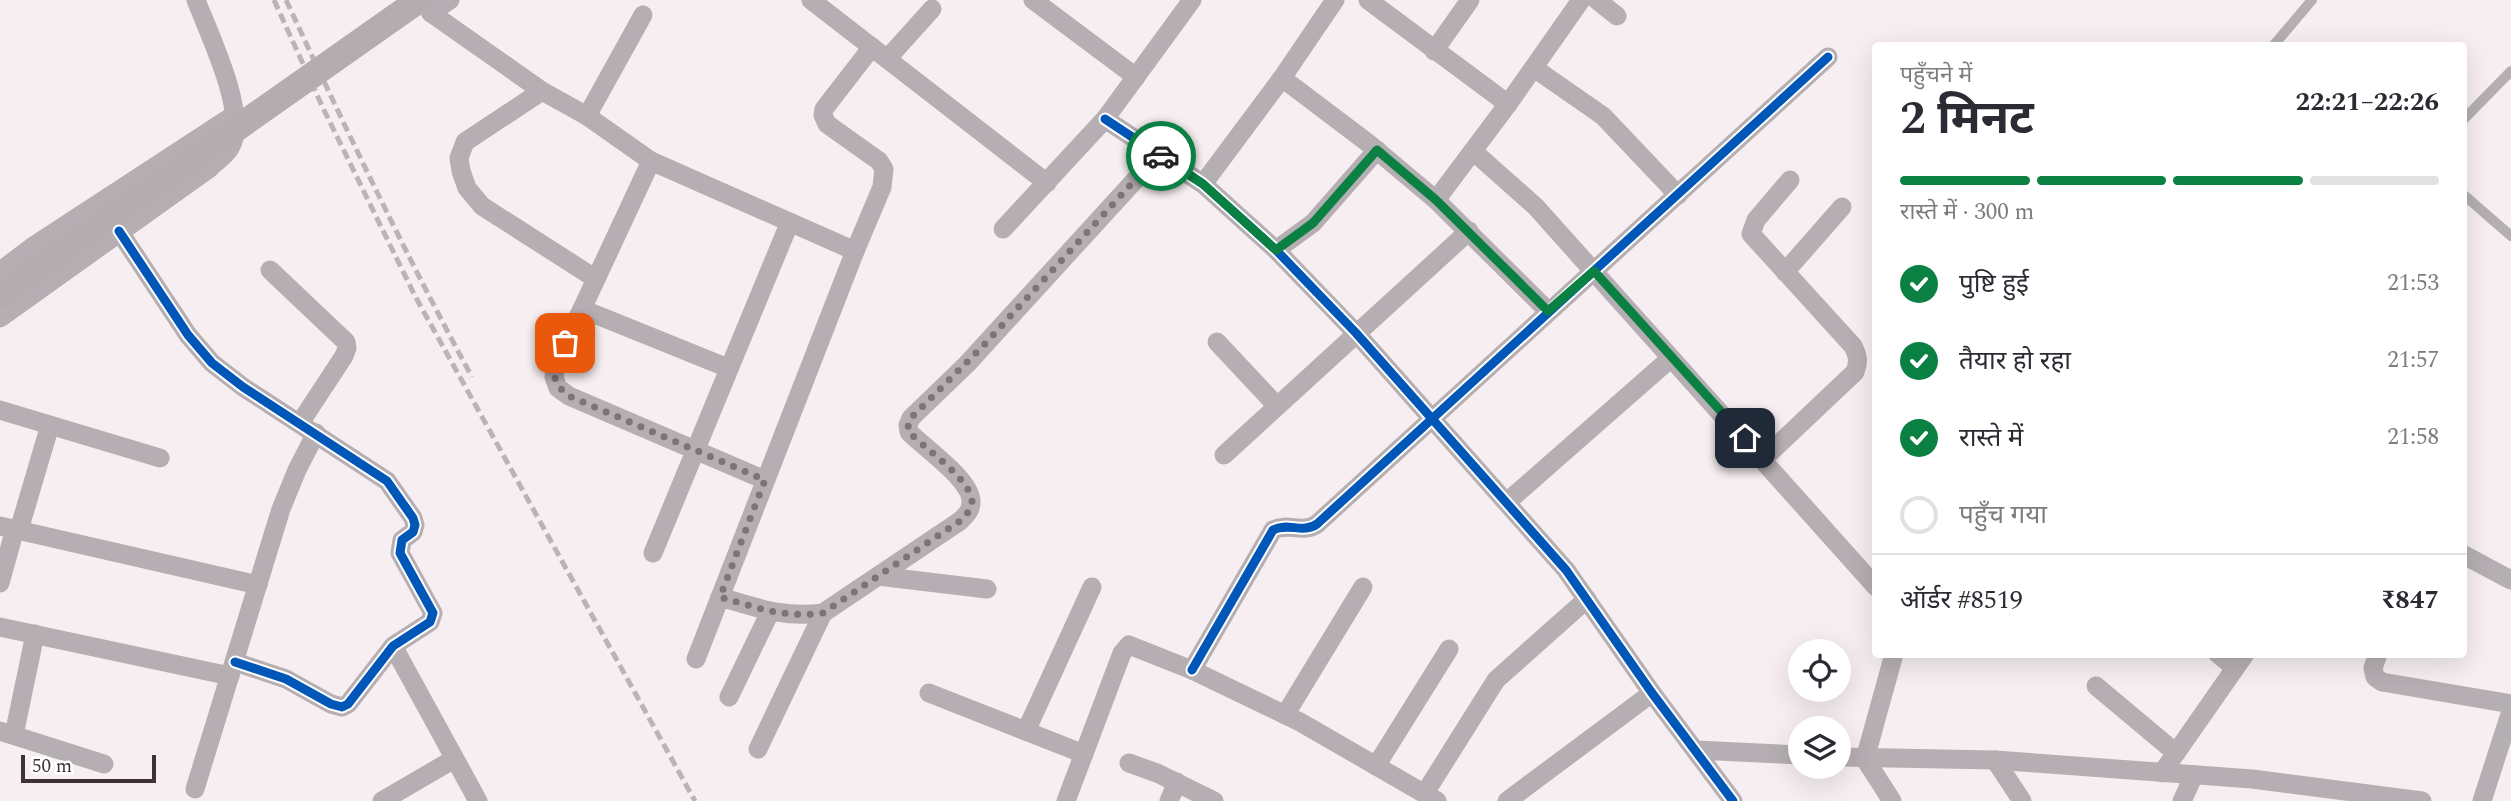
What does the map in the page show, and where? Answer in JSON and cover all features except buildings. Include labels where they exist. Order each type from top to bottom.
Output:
[{"type":"main road","points":[[0,295],[425,4]]},
{"type":"street","points":[[0,318],[210,168],[230,148],[234,135],[232,95],[196,0]]},
{"type":"street","points":[[425,4],[450,0]]},
{"type":"street","points":[[1003,229],[1105,119],[1192,0]]},
{"type":"street","points":[[1203,184],[1282,78],[1335,0]]},
{"type":"street","points":[[1368,0],[1508,104]]},
{"type":"street","points":[[1434,51],[1470,0]]},
{"type":"street","points":[[1436,200],[1581,0]]},
{"type":"street","points":[[1597,0],[1617,16]]},
{"type":"street","points":[[822,3],[880,53],[1047,183]]},
{"type":"street","points":[[1042,3],[1136,77]]},
{"type":"street","points":[[425,4],[542,91],[587,116],[651,161],[855,251]]},
{"type":"street","points":[[696,659],[855,251],[883,187],[884,170],[879,161],[827,124],[823,115],[824,109],[880,53],[932,9]]},
{"type":"street","points":[[587,116],[643,15]]},
{"type":"street","points":[[1192,670],[1273,530],[1280,526],[1311,528],[1828,57]]},
{"type":"street","points":[[1534,68],[1603,116],[1678,195]]},
{"type":"street","points":[[1282,78],[1377,150],[1436,200],[1548,311]]},
{"type":"street","points":[[542,91],[465,142],[459,158],[461,171],[467,188],[482,206],[596,279]]},
{"type":"street","points":[[0,271],[234,114]]},
{"type":"street","points":[[1105,119],[1203,184],[1276,250],[1356,333],[1566,570],[1730,800]]},
{"type":"street","points":[[1276,250],[1313,223],[1377,150]]},
{"type":"street","points":[[1473,151],[1536,207],[1872,582]]},
{"type":"street","points":[[720,597],[770,612],[798,616],[823,613],[968,513],[972,502],[970,492],[957,476],[909,432],[911,418],[975,354],[1158,155]]},
{"type":"street","points":[[651,161],[556,360],[554,377],[558,388],[569,396],[765,480]]},
{"type":"street","points":[[1763,458],[1855,373],[1858,365],[1858,355],[1853,346],[1751,234],[1756,220],[1790,180]]},
{"type":"street","points":[[1785,272],[1842,207]]},
{"type":"street","points":[[653,553],[789,224]]},
{"type":"street","points":[[0,627],[286,679],[331,704],[342,707],[348,704],[393,646],[430,622],[433,617],[400,553],[402,540],[413,532],[413,518],[387,481],[243,387],[212,363],[188,335],[119,231]]},
{"type":"street","points":[[1224,454],[1469,231]]},
{"type":"street","points":[[195,789],[308,428],[347,348],[346,342],[270,270]]},
{"type":"street","points":[[582,309],[728,368]]},
{"type":"street","points":[[1217,342],[1277,406]]},
{"type":"street","points":[[1507,502],[1671,358]]},
{"type":"street","points":[[0,410],[160,458]]},
{"type":"street","points":[[0,583],[11,528],[50,425]]},
{"type":"street","points":[[11,528],[258,586]]},
{"type":"street","points":[[2467,557],[2511,580]]},
{"type":"street","points":[[878,576],[987,589]]},
{"type":"street","points":[[1026,731],[1092,587]]},
{"type":"street","points":[[1286,715],[1363,587]]},
{"type":"street","points":[[1066,801],[1125,648],[1129,645],[1192,670],[1286,715],[1431,797],[1496,680],[1587,599]]},
{"type":"street","points":[[729,697],[770,612]]},
{"type":"street","points":[[758,749],[823,613]]},
{"type":"street","points":[[35,634],[7,733],[104,764]]},
{"type":"street","points":[[393,646],[478,801]]},
{"type":"street","points":[[1377,766],[1449,649]]},
{"type":"street","points":[[1892,801],[1865,759],[1893,658]]},
{"type":"street","points":[[2377,658],[2373,668],[2375,677],[2382,682],[2511,705]]},
{"type":"street","points":[[2162,773],[2240,661]]},
{"type":"street","points":[[2096,686],[2176,753]]},
{"type":"street","points":[[929,693],[1084,754]]},
{"type":"street","points":[[1507,801],[1652,693]]},
{"type":"street","points":[[2482,801],[2511,710]]},
{"type":"street","points":[[1696,750],[1788,754]]},
{"type":"street","points":[[1851,758],[1995,760],[2252,779],[2304,794],[2422,801]]},
{"type":"street","points":[[382,801],[454,759]]},
{"type":"street","points":[[1995,760],[2022,801]]},
{"type":"street","points":[[1129,763],[1177,782],[1214,801]]},
{"type":"street","points":[[2182,801],[2194,775]]},
{"type":"street","points":[[1169,801],[1177,782]]},
{"type":"lane","points":[[2276,42],[2312,0]]},
{"type":"lane","points":[[2467,116],[2511,71]]},
{"type":"lane","points":[[2467,198],[2511,236]]},
{"type":"railway","points":[[274,0],[323,108],[415,296],[695,801]]},
{"type":"railway","points":[[286,0],[376,190],[472,377]]},
{"type":"cycle path","points":[[1192,670],[1273,530],[1284,527],[1306,528],[1317,524],[1828,57]]},
{"type":"cycle path","points":[[1105,119],[1203,184],[1276,250],[1356,333],[1566,570],[1652,693],[1733,801]]},
{"type":"cycle path","points":[[119,231],[188,335],[212,363],[243,387],[387,481],[415,525],[413,532],[402,540],[400,553],[433,613],[430,622],[393,646],[348,704],[342,707],[331,704],[286,679],[235,662]]},
{"type":"way so far","points":[[565,343],[556,360],[554,377],[558,388],[569,396],[765,480],[720,597],[770,612],[798,616],[823,613],[968,513],[972,502],[970,492],[957,476],[909,432],[911,418],[967,364],[1158,155],[1161,156]]},
{"type":"route","points":[[1161,156],[1203,184],[1276,250],[1313,223],[1377,150],[1469,231],[1548,311],[1594,271],[1745,438]]}]
